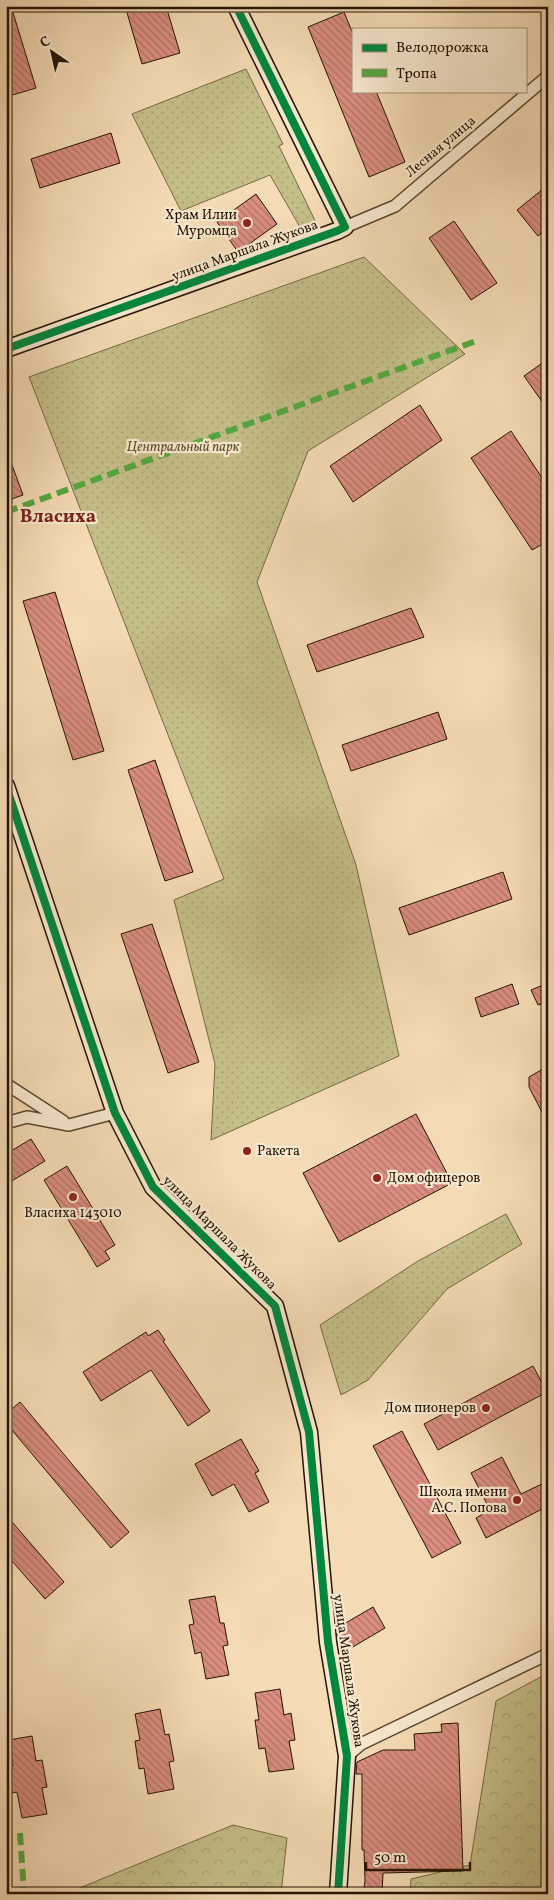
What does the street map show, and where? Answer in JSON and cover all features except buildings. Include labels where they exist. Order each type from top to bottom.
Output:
[{"type":"street","points":[[236,6],[345,226]]},
{"type":"street","name":"Лесная улица","points":[[345,226],[396,206],[548,76]]},
{"type":"street","name":"улица Маршала Жукова","points":[[6,349],[338,231],[345,226]]},
{"type":"street","name":"улица Маршала Жукова","points":[[6,786],[115,1113],[153,1187],[275,1306],[309,1432],[328,1642],[347,1756],[338,1894]]},
{"type":"street","points":[[6,1084],[69,1125]]},
{"type":"street","points":[[6,1123],[27,1117],[69,1125],[115,1113]]},
{"type":"street","points":[[347,1756],[361,1744],[548,1654]]},
{"type":"green space","points":[[246,69],[283,144],[279,146],[320,231],[304,234],[270,175],[181,211],[132,114]]},
{"type":"green space","name":"Центральный парк","points":[[364,257],[465,354],[308,451],[257,582],[356,865],[399,1056],[211,1140],[215,1064],[174,900],[224,879],[29,377]]},
{"type":"green space","points":[[506,1214],[522,1244],[447,1289],[368,1380],[341,1395],[320,1325],[418,1261]]},
{"type":"green space","points":[[548,1673],[548,1894],[410,1894],[411,1879],[470,1865],[496,1701]]},
{"type":"green space","points":[[233,1825],[287,1838],[281,1894],[65,1894]]},
{"type":"marked path","points":[[6,512],[476,341]]},
{"type":"marked path","points":[[20,1833],[24,1894]]},
{"type":"cycle path","points":[[6,349],[345,227],[236,6]]},
{"type":"cycle path","points":[[6,786],[115,1113],[153,1187],[275,1306],[309,1432],[328,1642],[347,1756],[338,1894]]},
{"type":"place","name":"Храм Илии Муромца","points":[[247,223]]},
{"type":"place","name":"Ракета","points":[[247,1151]]},
{"type":"place","name":"Дом офицеров","points":[[377,1178]]},
{"type":"place","name":"Власиха 143010","points":[[73,1197]]},
{"type":"place","name":"Дом пионеров","points":[[486,1408]]},
{"type":"place","name":"Школа имени А.С. Попова","points":[[517,1500]]},
{"type":"district","name":"Власиха","points":[[58,517]]}]
